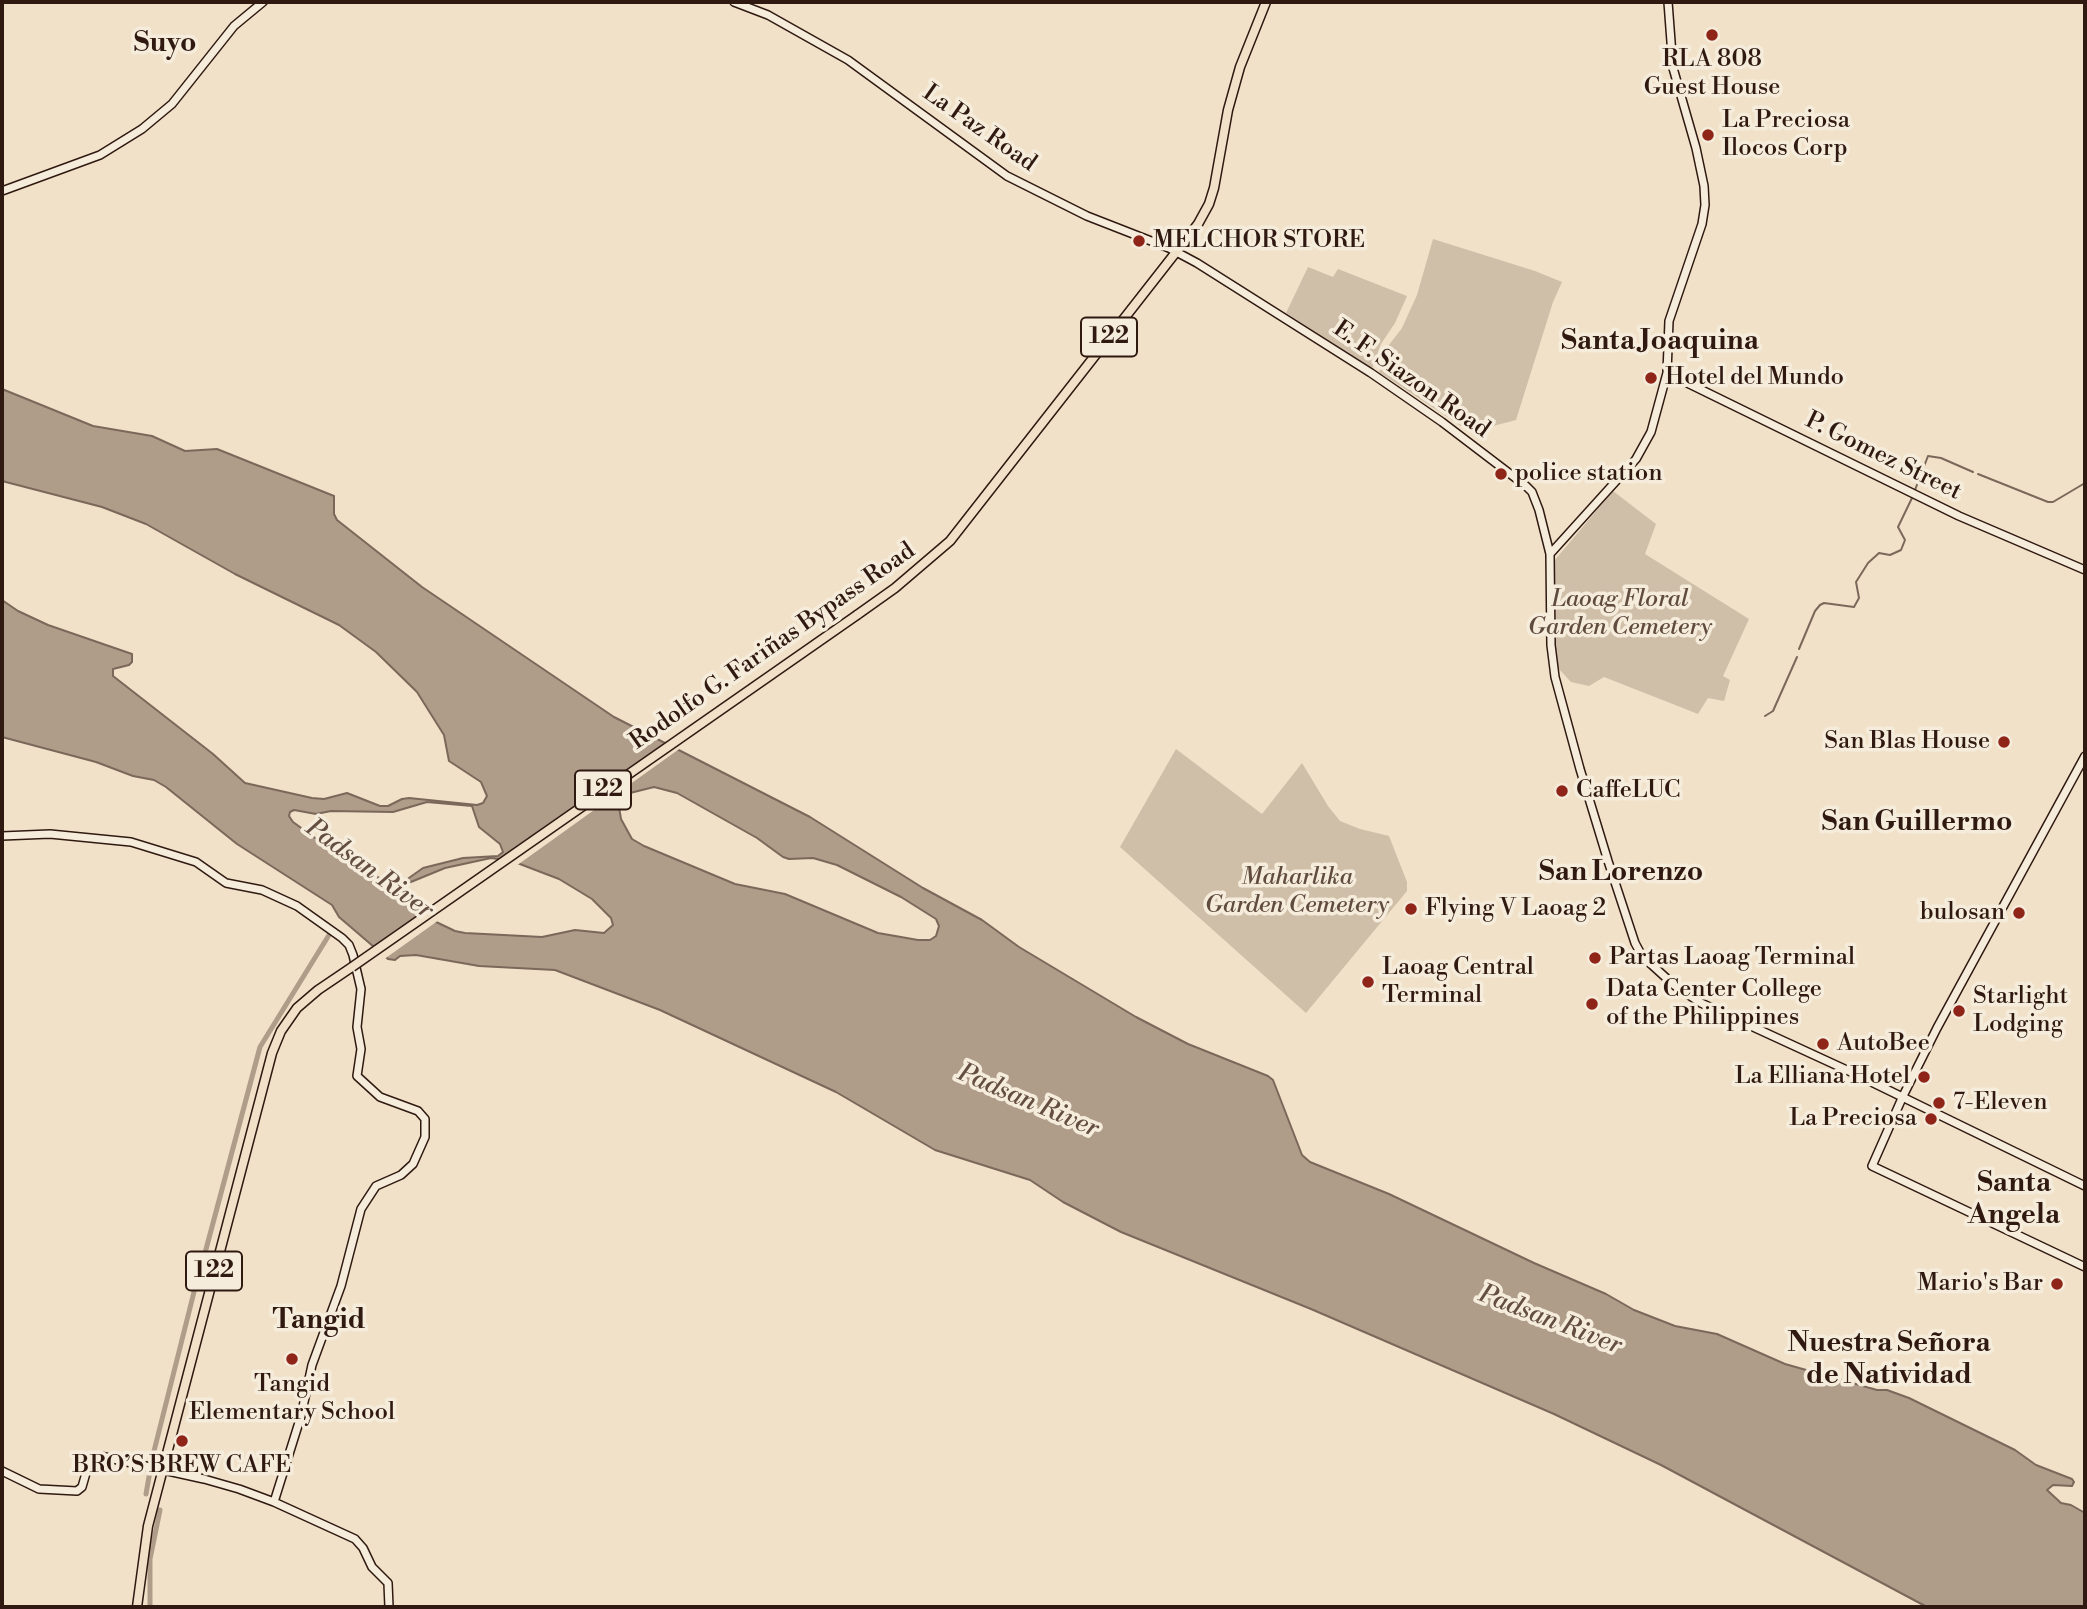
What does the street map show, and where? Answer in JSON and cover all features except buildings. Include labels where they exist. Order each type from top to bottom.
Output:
[{"type":"main road","name":"Rodolfo G. Fariñas Bypass Road","points":[[137,1607],[143,1553],[163,1470],[272,1053],[281,1031],[297,1008],[318,990],[895,588],[950,541],[1198,224],[1214,188],[1228,110],[1240,67],[1266,2]]},
{"type":"street","points":[[2,191],[89,160],[133,135],[172,104],[234,26],[263,2]]},
{"type":"street","name":"La Paz Road","points":[[734,2],[768,15],[848,60],[1007,176],[1087,216],[1177,252],[1210,271]]},
{"type":"street","points":[[1550,554],[1630,467],[1642,450],[1655,421],[1667,373],[1670,321],[1696,247],[1705,205],[1696,148],[1673,68],[1668,2]]},
{"type":"street","name":"E. F. Siazon Road","points":[[1210,271],[1371,373],[1442,422],[1532,492],[1550,554],[1551,645],[1555,677],[1580,769],[1638,950],[1649,965],[1701,1003],[1903,1096],[2085,1186]]},
{"type":"street","name":"P. Gomez Street","points":[[1667,373],[1957,516],[2085,570]]},
{"type":"street","points":[[2085,756],[1937,1028],[1872,1166],[2085,1267]]},
{"type":"street","points":[[2,836],[50,834],[131,842],[196,862],[226,883],[262,890],[297,906],[342,938],[349,945],[353,956],[361,989],[357,1027],[362,1049],[356,1076],[380,1097],[418,1111],[425,1119],[425,1137],[413,1164],[401,1175],[376,1186],[360,1209],[341,1286],[312,1364],[301,1416],[274,1502]]},
{"type":"street","points":[[2,1471],[32,1488],[77,1491],[82,1487],[89,1462],[96,1455],[219,1482],[274,1502],[349,1536],[360,1544],[368,1562],[388,1583],[389,1607]]},
{"type":"green space","points":[[1433,239],[1562,282],[1553,302],[1516,420],[1470,432],[1379,372],[1389,345],[1402,328],[1417,295]]},
{"type":"green space","points":[[1308,267],[1333,277],[1338,269],[1407,296],[1395,323],[1381,344],[1372,369],[1286,313]]},
{"type":"green space","name":"Laoag Floral Garden Cemetery","points":[[1613,491],[1656,524],[1645,554],[1749,619],[1723,676],[1730,680],[1724,701],[1708,698],[1698,714],[1604,677],[1589,686],[1571,682],[1558,668],[1554,561]]},
{"type":"green space","name":"Maharlika Garden Cemetery","points":[[1176,749],[1262,814],[1302,763],[1340,821],[1389,836],[1407,882],[1407,891],[1306,1013],[1120,847]]},
{"type":"water","name":"Padsan River","points":[[2,389],[93,426],[152,436],[185,451],[217,449],[334,496],[334,514],[337,520],[422,587],[614,717],[810,817],[923,888],[982,920],[1019,947],[1136,1017],[1188,1044],[1268,1076],[1273,1080],[1302,1155],[1310,1162],[1389,1194],[1606,1294],[1634,1310],[1675,1326],[1717,1334],[1785,1364],[1909,1398],[2015,1450],[2036,1465],[2072,1479],[2072,1486],[2053,1485],[2047,1490],[2061,1503],[2085,1513],[2085,1607],[1927,1607],[1661,1465],[1554,1414],[1311,1309],[1121,1232],[1063,1202],[1030,1180],[935,1150],[836,1092],[660,1010],[555,970],[479,966],[416,955],[388,959],[339,917],[332,905],[237,844],[154,780],[2,737],[2,600],[48,625],[132,654],[132,662],[113,669],[113,676],[213,754],[245,783],[312,798],[324,799],[347,793],[380,806],[388,806],[409,798],[477,805],[483,803],[487,796],[481,782],[449,761],[444,735],[417,692],[376,652],[339,625],[235,574],[146,524],[102,507],[2,481]],"holes":[[[654,787],[677,793],[757,838],[783,857],[813,858],[837,865],[901,897],[936,919],[939,926],[936,936],[930,940],[918,940],[878,933],[785,894],[735,884],[644,846],[632,839],[621,819],[619,807],[622,799],[630,793]],[[427,802],[472,806],[479,827],[500,844],[503,852],[498,856],[463,858],[423,868],[399,885],[393,885],[333,851],[293,822],[289,816],[294,810],[316,814],[331,811],[393,812]],[[491,858],[512,861],[559,879],[592,899],[611,918],[613,925],[604,933],[575,930],[542,937],[465,933],[432,920],[397,898],[397,894],[406,884],[445,868]]]},
{"type":"pier","points":[[670,741],[682,747],[516,866],[502,861]]},
{"type":"pier","points":[[425,912],[439,920],[383,960],[370,950]]},
{"type":"waterway","points":[[1915,490],[1928,456],[1941,458],[1973,472]]},
{"type":"waterway","points":[[1978,474],[2048,502],[2053,502],[2085,483]]},
{"type":"waterway","points":[[1799,649],[1820,605],[1824,603],[1854,607],[1859,598],[1856,582],[1868,563],[1879,553],[1890,555],[1901,550],[1905,540],[1898,527],[1912,498]]},
{"type":"waterway","points":[[1765,716],[1773,711],[1797,657]]},
{"type":"waterway","points":[[197,1283],[260,1047],[329,935]]},
{"type":"waterway","points":[[150,1467],[195,1288]]},
{"type":"waterway","points":[[146,1494],[150,1471]]},
{"type":"waterway","points":[[150,1607],[150,1559],[160,1510]]},
{"type":"place","name":"RLA 808 Guest House","points":[[1712,35]]},
{"type":"place","name":"La Preciosa Ilocos Corp","points":[[1708,135]]},
{"type":"place","name":"MELCHOR STORE","points":[[1139,241]]},
{"type":"place","name":"Hotel del Mundo","points":[[1651,378]]},
{"type":"place","name":"police station","points":[[1501,474]]},
{"type":"place","name":"San Blas House","points":[[2004,742]]},
{"type":"place","name":"CaffeLUC","points":[[1562,791]]},
{"type":"place","name":"Flying V Laoag 2","points":[[1411,909]]},
{"type":"place","name":"bulosan","points":[[2019,913]]},
{"type":"place","name":"Partas Laoag Terminal","points":[[1595,958]]},
{"type":"place","name":"Laoag Central Terminal","points":[[1368,982]]},
{"type":"place","name":"Data Center College of the Philippines","points":[[1592,1004]]},
{"type":"place","name":"Starlight Lodging","points":[[1959,1011]]},
{"type":"place","name":"AutoBee","points":[[1823,1044]]},
{"type":"place","name":"La Elliana Hotel","points":[[1924,1077]]},
{"type":"place","name":"7-Eleven","points":[[1939,1103]]},
{"type":"place","name":"La Preciosa","points":[[1931,1119]]},
{"type":"place","name":"Mario's Bar","points":[[2057,1284]]},
{"type":"place","name":"Tangid Elementary School","points":[[292,1359]]},
{"type":"place","name":"BRO’S BREW CAFE","points":[[182,1441]]},
{"type":"district","name":"Suyo","points":[[165,44]]},
{"type":"district","name":"Santa Joaquina","points":[[1660,342]]},
{"type":"district","name":"San Guillermo","points":[[1917,823]]},
{"type":"district","name":"San Lorenzo","points":[[1621,873]]},
{"type":"district","name":"Santa Angela","points":[[2014,1200]]},
{"type":"district","name":"Tangid","points":[[319,1321]]},
{"type":"district","name":"Nuestra Señora de Natividad","points":[[1889,1360]]}]
